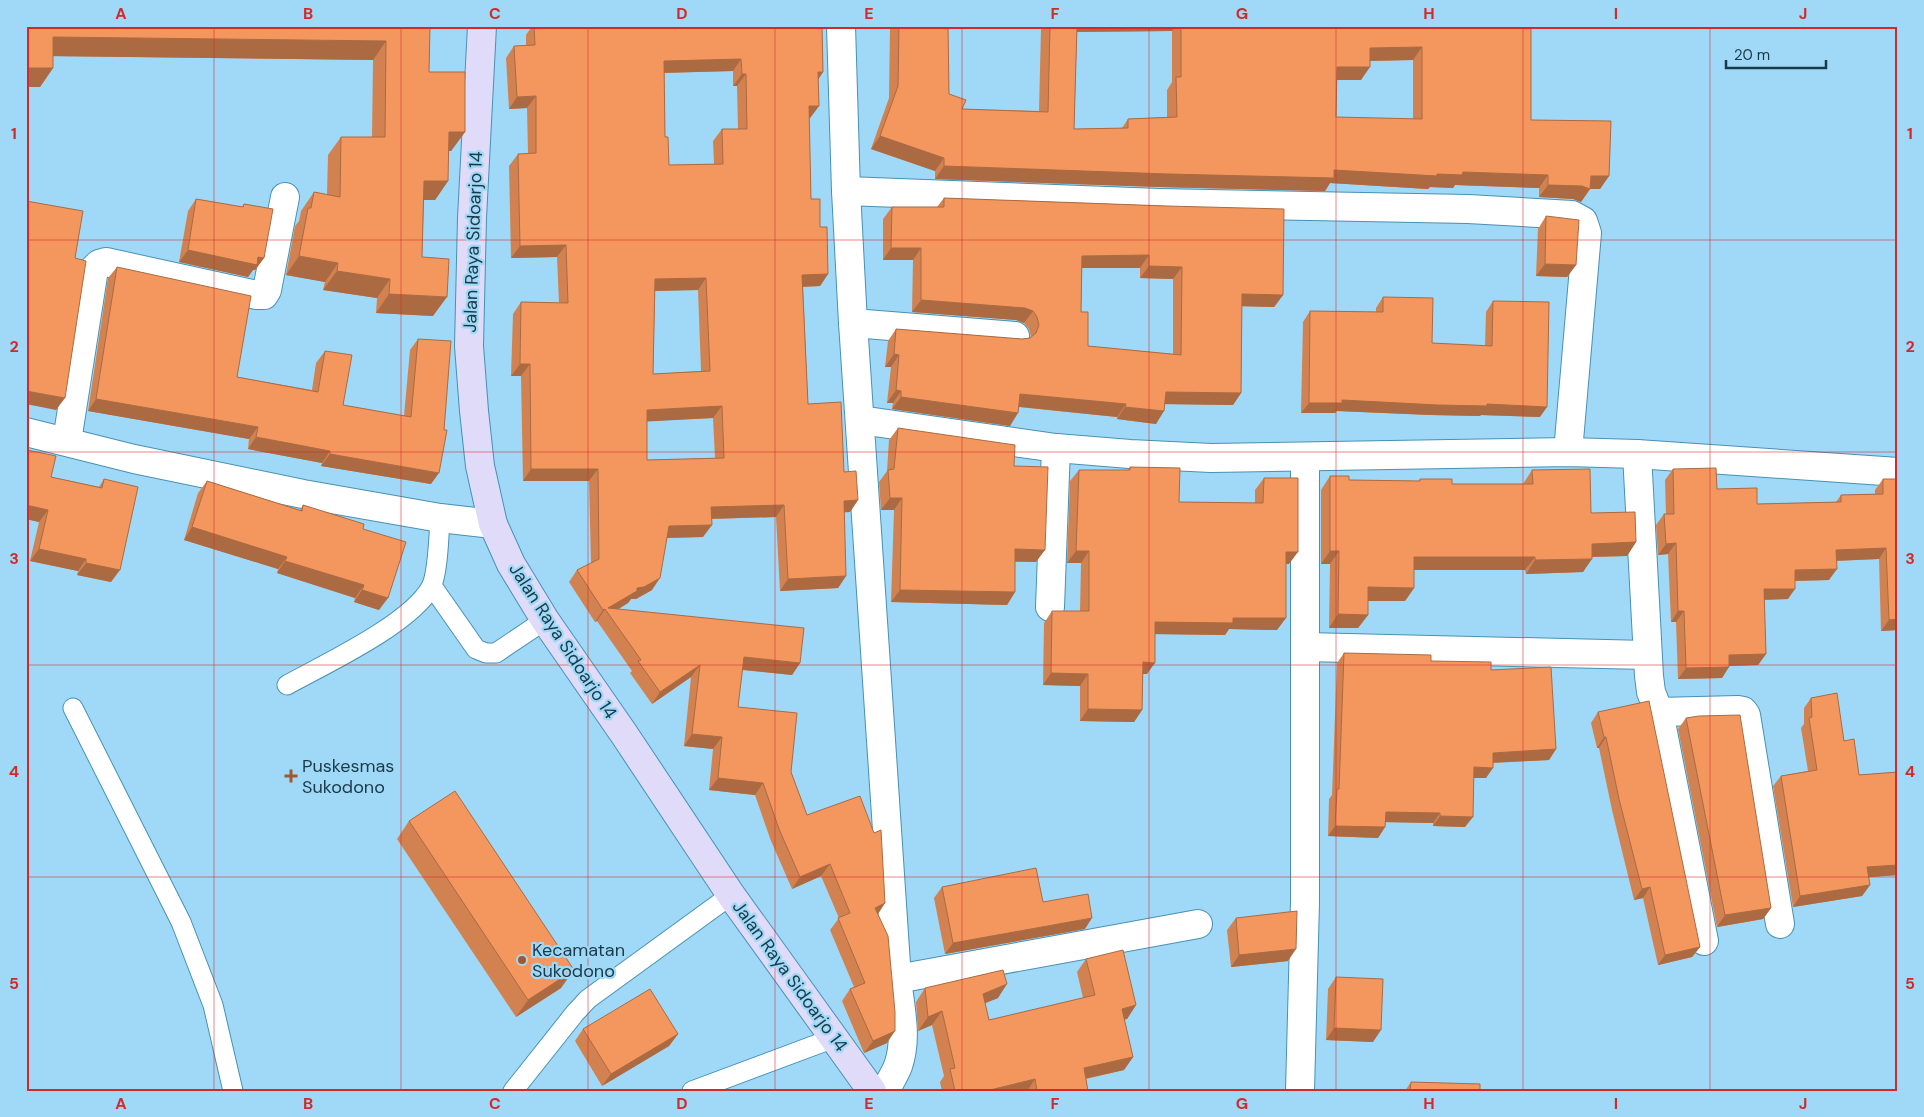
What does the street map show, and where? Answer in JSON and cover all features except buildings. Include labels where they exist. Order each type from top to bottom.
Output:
[{"type":"main road","name":"Jalan Raya Sidoarjo 14","points":[[482,26],[472,218],[469,346],[480,466],[493,524],[511,564],[545,620],[624,734],[731,895],[872,1091]]},
{"type":"street","points":[[841,26],[846,191],[854,323],[897,979],[903,1032],[898,1066],[885,1091]]},
{"type":"street","points":[[846,191],[1158,203],[1468,209],[1572,215],[1583,221],[1587,233],[1568,452]]},
{"type":"street","points":[[67,441],[94,269],[99,264],[106,262],[264,295],[267,290],[285,197]]},
{"type":"street","points":[[854,323],[1015,336]]},
{"type":"street","points":[[860,420],[1056,448],[1130,454],[1211,458],[1568,452],[1637,454],[1898,472]]},
{"type":"street","points":[[26,432],[134,459],[294,492],[440,518],[493,524]]},
{"type":"street","points":[[1050,608],[1056,448]]},
{"type":"street","points":[[1637,454],[1647,655],[1651,692],[1659,712],[1704,941]]},
{"type":"street","points":[[1300,1091],[1305,902],[1305,457]]},
{"type":"street","points":[[1305,647],[1647,655]]},
{"type":"street","points":[[1659,712],[1738,710],[1743,711],[1746,715],[1780,924]]},
{"type":"street","points":[[897,979],[1198,924]]},
{"type":"lane","points":[[287,685],[380,634],[417,605],[432,586],[440,518]]},
{"type":"lane","points":[[432,586],[476,648],[486,653],[496,653],[545,620]]},
{"type":"lane","points":[[73,708],[181,922],[213,1005],[233,1091]]},
{"type":"lane","points":[[513,1091],[588,999],[731,895]]},
{"type":"lane","points":[[692,1091],[834,1038]]},
{"type":"place","name":"Puskesmas Sukodono","points":[[291,776]]},
{"type":"place","name":"Kecamatan Sukodono","points":[[522,960]]}]
